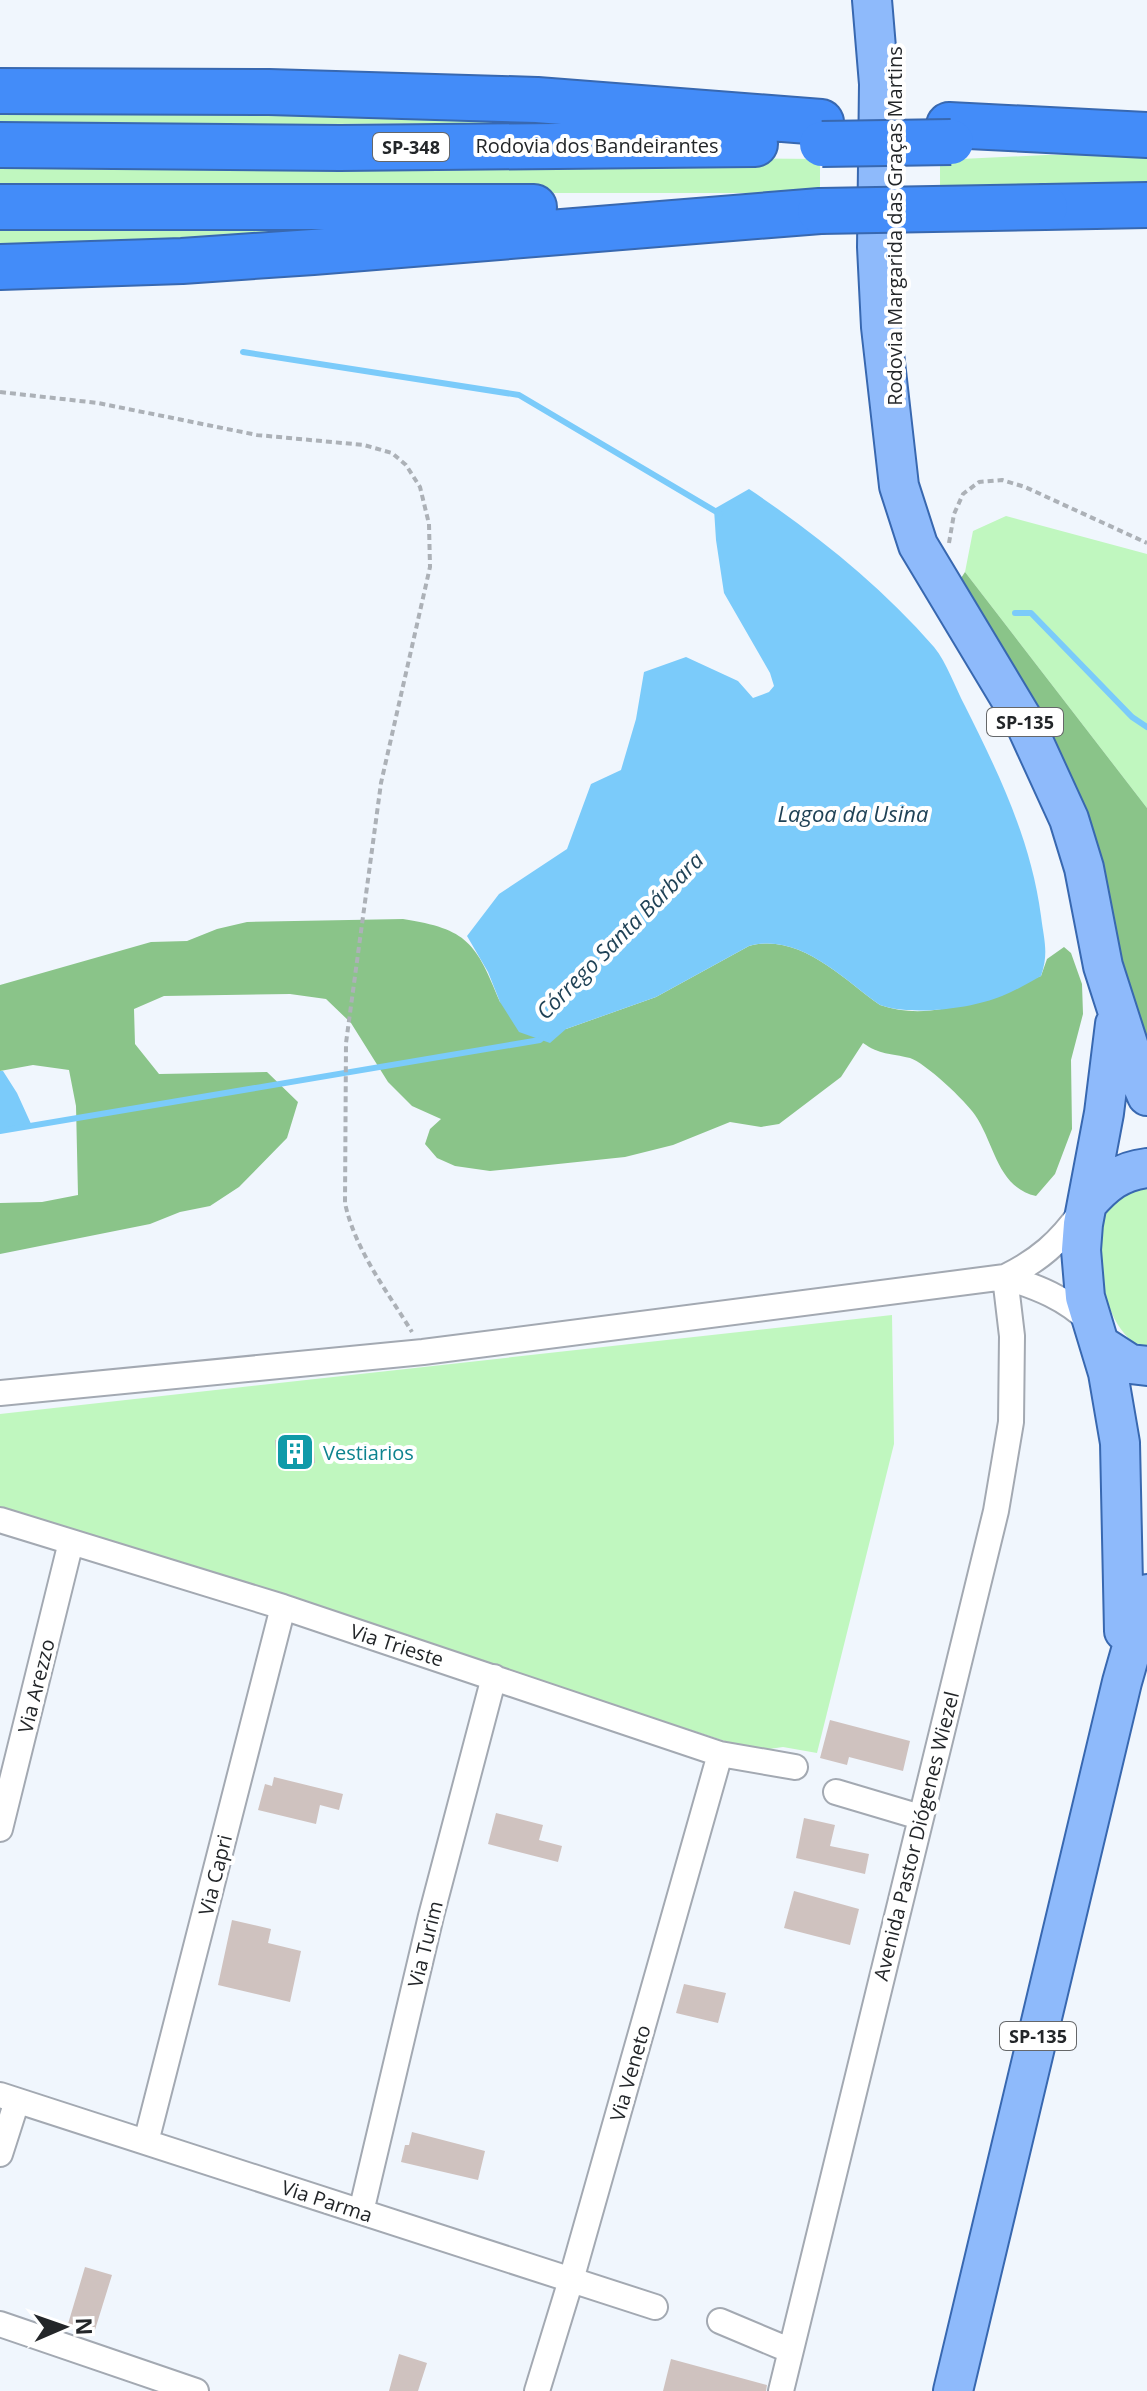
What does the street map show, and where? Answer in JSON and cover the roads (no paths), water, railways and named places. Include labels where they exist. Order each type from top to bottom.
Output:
[{"type":"highway","points":[[0,91],[269,92],[537,100],[822,133]]},
{"type":"highway","name":"Rodovia dos Bandeirantes","points":[[0,145],[340,148],[620,144],[822,133],[1147,138]]},
{"type":"highway","points":[[0,207],[592,206],[820,211],[1147,205]]},
{"type":"highway","points":[[0,267],[182,261],[820,211]]},
{"type":"main road","name":"Rodovia Margarida das Graças Martins","points":[[872,0],[879,84],[877,247],[881,327],[893,452],[907,516],[918,545],[1025,723],[1069,819],[1084,868],[1103,966],[1147,1096]]},
{"type":"main road","name":"Rodovia Margarida das Graças Martins","points":[[889,0],[896,83],[893,452]]},
{"type":"main road","name":"Rodovia Margarida das Graças Martins","points":[[1116,1010],[1106,1101],[1081,1250],[1082,1274],[1116,1408],[1120,1443],[1124,1592],[1122,1682]]},
{"type":"main road","points":[[1087,1204],[1113,1178],[1131,1170],[1147,1168]]},
{"type":"main road","points":[[1098,1336],[1130,1364],[1147,1366]]},
{"type":"main road","name":"Rodovia Margarida das Graças Martins","points":[[953,2391],[1122,1682],[1147,1594]]},
{"type":"street","points":[[0,1393],[423,1352],[1005,1277],[1040,1258],[1087,1204]]},
{"type":"street","points":[[1005,1277],[1040,1288],[1064,1300],[1098,1336]]},
{"type":"street","name":"Avenida Pastor Diógenes Wiezel","points":[[781,2391],[996,1511],[1011,1422],[1012,1336],[1005,1277]]},
{"type":"street","name":"Via Trieste","points":[[0,1520],[283,1607],[720,1754],[795,1767]]},
{"type":"street","name":"Via Arezzo","points":[[0,1829],[71,1542]]},
{"type":"street","name":"Via Capri","points":[[146,2142],[283,1607]]},
{"type":"street","name":"Via Turim","points":[[361,2212],[431,1916],[494,1677]]},
{"type":"street","name":"Via Veneto","points":[[537,2391],[720,1754]]},
{"type":"street","points":[[836,1792],[920,1817]]},
{"type":"street","points":[[0,2154],[9,2098]]},
{"type":"street","name":"Via Parma","points":[[9,2098],[655,2307]]},
{"type":"street","points":[[720,2321],[789,2350]]},
{"type":"street","points":[[0,2324],[196,2391]]},
{"type":"water","name":"Lagoa da Usina","points":[[749,489],[799,524],[870,582],[913,624],[943,660],[1022,834],[1036,888],[1044,939],[1045,960],[1041,976],[989,1001],[941,1010],[908,1010],[880,1005],[802,951],[767,943],[749,946],[656,997],[566,1029],[550,1043],[519,1032],[500,1002],[488,972],[467,936],[499,894],[567,849],[591,784],[621,770],[636,719],[644,672],[686,657],[738,681],[753,698],[769,692],[774,686],[770,673],[724,593],[716,540],[714,509]]},
{"type":"water","points":[[0,1071],[17,1093],[32,1126],[0,1131]]},
{"type":"waterway","points":[[243,352],[519,395],[720,514]]},
{"type":"waterway","name":"Córrego Santa Bárbara","points":[[1015,613],[1031,613],[1132,717],[1147,727]]},
{"type":"waterway","name":"Córrego Santa Bárbara","points":[[0,1131],[540,1040],[546,1034]]},
{"type":"place","name":"Vestiarios","points":[[295,1452]]}]
